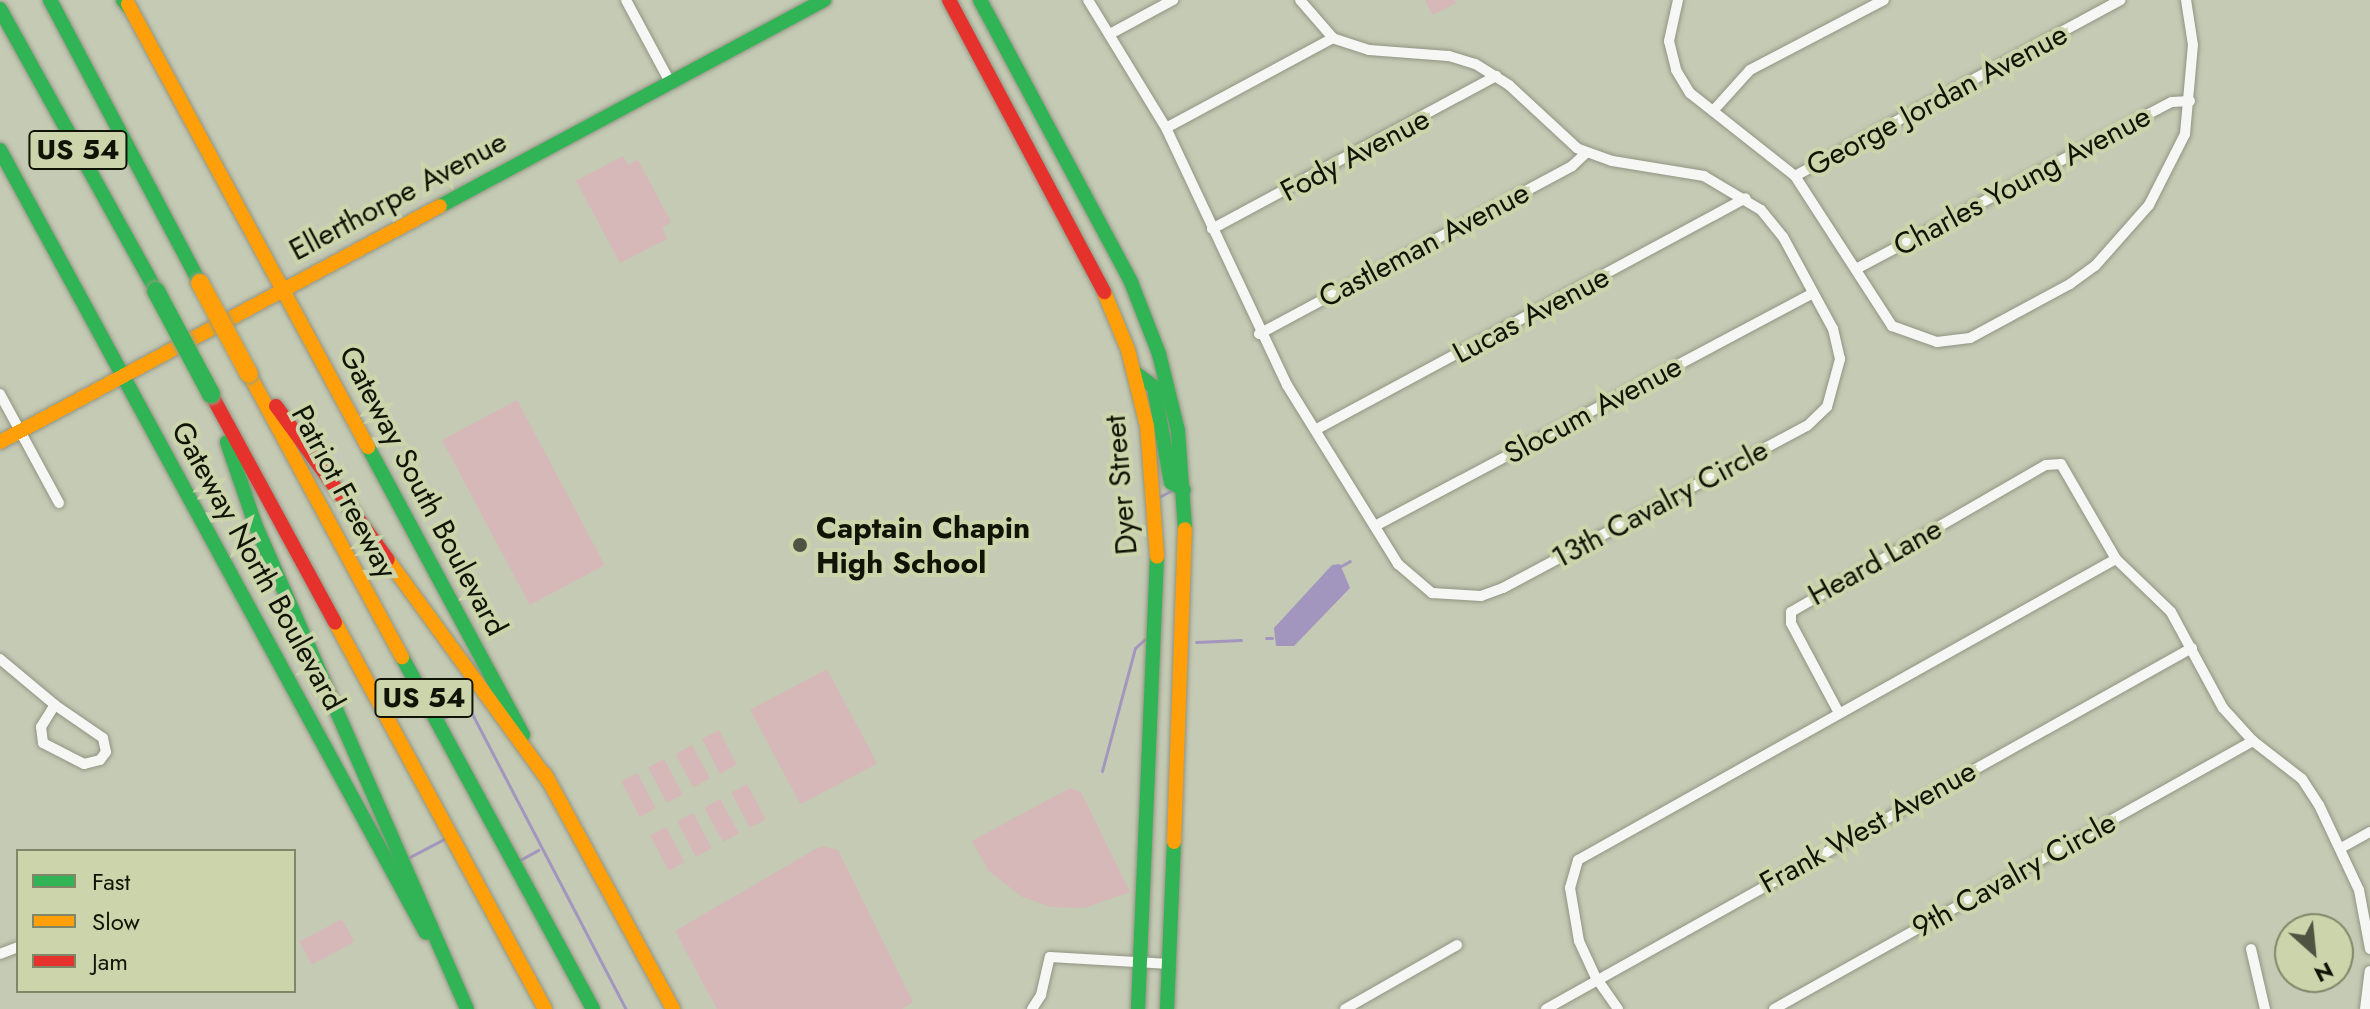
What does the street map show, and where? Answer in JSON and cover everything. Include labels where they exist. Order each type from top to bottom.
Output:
[{"type":"main road","name":"Patriot Freeway","points":[[50,0],[593,1009]]},
{"type":"main road","name":"Ellerthorpe Avenue","points":[[0,442],[824,0]]},
{"type":"main road","name":"Dyer Street","points":[[949,0],[1097,276],[1135,373],[1147,426],[1157,514],[1138,1009]]},
{"type":"main road","name":"Dyer Street","points":[[980,0],[1146,317],[1169,391],[1184,490],[1167,1009]]},
{"type":"main road","name":"Gateway South Boulevard","points":[[127,3],[673,1009]]},
{"type":"main road","name":"US 54","points":[[0,9],[545,1009]]},
{"type":"main road","name":"Gateway North Boulevard","points":[[0,150],[467,1009]]},
{"type":"main road","points":[[1135,373],[1154,387],[1171,482],[1184,490]]},
{"type":"main road","points":[[252,380],[281,411],[325,479],[549,782]]},
{"type":"main road","points":[[211,394],[255,524],[467,1009]]},
{"type":"main road","points":[[1145,836],[1173,835]]},
{"type":"street","points":[[626,0],[670,82]]},
{"type":"street","name":"13th Cavalry Circle","points":[[1088,0],[1166,128],[1259,334],[1398,564],[1432,593],[1481,596],[1807,426],[1827,407],[1838,379],[1837,343],[1783,237],[1746,198],[1704,176],[1586,153],[1554,131],[1496,76],[1448,56],[1369,50],[1333,38]]},
{"type":"street","points":[[1110,34],[1173,0]]},
{"type":"street","points":[[1166,128],[1333,38],[1300,0]]},
{"type":"street","points":[[1678,0],[1670,27],[1671,57],[1690,93],[1795,176],[1892,326],[1933,342],[1970,338],[2070,284],[2126,234],[2166,177],[2185,134],[2193,45],[2186,0]]},
{"type":"street","points":[[1713,111],[1750,70],[1884,0]]},
{"type":"street","name":"George Jordan Avenue","points":[[1795,176],[2121,0]]},
{"type":"street","name":"Fody Avenue","points":[[1212,229],[1496,76]]},
{"type":"street","name":"Charles Young Avenue","points":[[1856,269],[2172,102],[2190,101]]},
{"type":"street","name":"Castleman Avenue","points":[[1259,334],[1572,166],[1586,153]]},
{"type":"street","name":"Lucas Avenue","points":[[1315,430],[1746,198]]},
{"type":"street","name":"Slocum Avenue","points":[[1375,526],[1811,294]]},
{"type":"street","points":[[0,394],[59,503]]},
{"type":"street","name":"Heard Lane","points":[[1839,713],[1791,623],[1796,606],[2046,465],[2061,464],[2116,559]]},
{"type":"street","points":[[1618,1009],[1596,978],[1579,941],[1570,877],[1578,860],[2116,559],[2171,612],[2216,698],[2253,741],[2302,779],[2341,848],[2365,910],[2370,949]]},
{"type":"street","name":"Frank West Avenue","points":[[1546,1009],[1596,978],[2192,648]]},
{"type":"street","points":[[0,659],[55,705],[100,734],[106,745],[100,760],[84,764],[43,743],[41,727],[55,705]]},
{"type":"street","name":"9th Cavalry Circle","points":[[1774,1009],[2253,741]]},
{"type":"street","points":[[2341,848],[2370,832]]},
{"type":"street","points":[[1345,1009],[1457,945]]},
{"type":"street","points":[[2251,949],[2265,1009]]},
{"type":"street","points":[[1032,1009],[1041,995],[1050,957],[1170,964]]},
{"type":"street","points":[[2365,1009],[2370,971]]},
{"type":"shaded area","points":[[1425,0],[1454,0],[1456,3],[1433,15]]},
{"type":"shaded area","points":[[623,156],[628,165],[638,160],[671,222],[662,228],[667,239],[620,263],[576,181]]},
{"type":"shaded area","points":[[517,400],[605,565],[530,605],[442,440]]},
{"type":"shaded area","points":[[1340,564],[1350,588],[1294,646],[1276,646],[1274,628],[1332,565]]},
{"type":"shaded area","points":[[827,669],[877,763],[800,804],[750,710]]},
{"type":"shaded area","points":[[719,730],[737,765],[720,773],[702,739]]},
{"type":"shaded area","points":[[692,745],[710,779],[693,787],[675,754]]},
{"type":"shaded area","points":[[664,759],[683,794],[667,803],[648,767]]},
{"type":"shaded area","points":[[637,773],[656,808],[640,817],[621,781]]},
{"type":"shaded area","points":[[747,784],[766,819],[750,828],[731,792]]},
{"type":"shaded area","points":[[1070,788],[1081,792],[1130,892],[1084,908],[1051,907],[1022,897],[989,871],[972,841]]},
{"type":"shaded area","points":[[720,799],[739,833],[723,842],[704,808]]},
{"type":"shaded area","points":[[693,813],[712,848],[696,857],[677,821]]},
{"type":"shaded area","points":[[666,827],[685,862],[669,871],[650,835]]},
{"type":"shaded area","points":[[821,846],[838,850],[913,1002],[902,1009],[717,1009],[675,931]]},
{"type":"shaded area","points":[[342,919],[354,942],[312,964],[300,942]]},
{"type":"waterway","points":[[1159,497],[1174,489]]},
{"type":"waterway","points":[[1341,566],[1350,561]]},
{"type":"waterway","points":[[1266,638],[1272,638]]},
{"type":"waterway","points":[[1102,771],[1135,648],[1145,639]]},
{"type":"waterway","points":[[1196,642],[1241,640]]},
{"type":"waterway","points":[[456,683],[626,1009]]},
{"type":"waterway","points":[[444,718],[468,706]]},
{"type":"waterway","points":[[408,858],[444,839]]},
{"type":"waterway","points":[[520,860],[538,850]]},
{"type":"traffic: fast","points":[[50,0],[200,283]]},
{"type":"traffic: fast","points":[[123,0],[131,10]]},
{"type":"traffic: fast","points":[[440,206],[824,0]]},
{"type":"traffic: fast","points":[[980,0],[1131,282],[1159,354],[1178,431],[1185,529]]},
{"type":"traffic: fast","points":[[0,9],[156,291]]},
{"type":"traffic: fast","points":[[0,150],[426,933]]},
{"type":"traffic: fast","points":[[156,291],[211,394]]},
{"type":"traffic: fast","points":[[1135,373],[1154,387],[1171,482],[1184,490]]},
{"type":"traffic: fast","points":[[227,442],[255,524],[467,1009]]},
{"type":"traffic: fast","points":[[368,447],[523,735]]},
{"type":"traffic: fast","points":[[1138,1009],[1157,557]]},
{"type":"traffic: fast","points":[[402,657],[593,1009]]},
{"type":"traffic: fast","points":[[1167,1009],[1174,842]]},
{"type":"traffic: slow","points":[[128,4],[368,447]]},
{"type":"traffic: slow","points":[[0,442],[440,206]]},
{"type":"traffic: slow","points":[[200,283],[249,374]]},
{"type":"traffic: slow","points":[[1104,292],[1128,350],[1147,426],[1157,557]]},
{"type":"traffic: slow","points":[[249,374],[402,657]]},
{"type":"traffic: slow","points":[[1174,842],[1185,529]]},
{"type":"traffic: slow","points":[[388,560],[549,782]]},
{"type":"traffic: slow","points":[[335,622],[545,1009]]},
{"type":"traffic: slow","points":[[545,774],[673,1009]]},
{"type":"traffic: jam","points":[[949,0],[1104,292]]},
{"type":"traffic: jam","points":[[211,394],[335,622]]},
{"type":"traffic: jam","points":[[276,406],[388,560]]},
{"type":"place","name":"Captain Chapin High School","points":[[800,545]]}]
